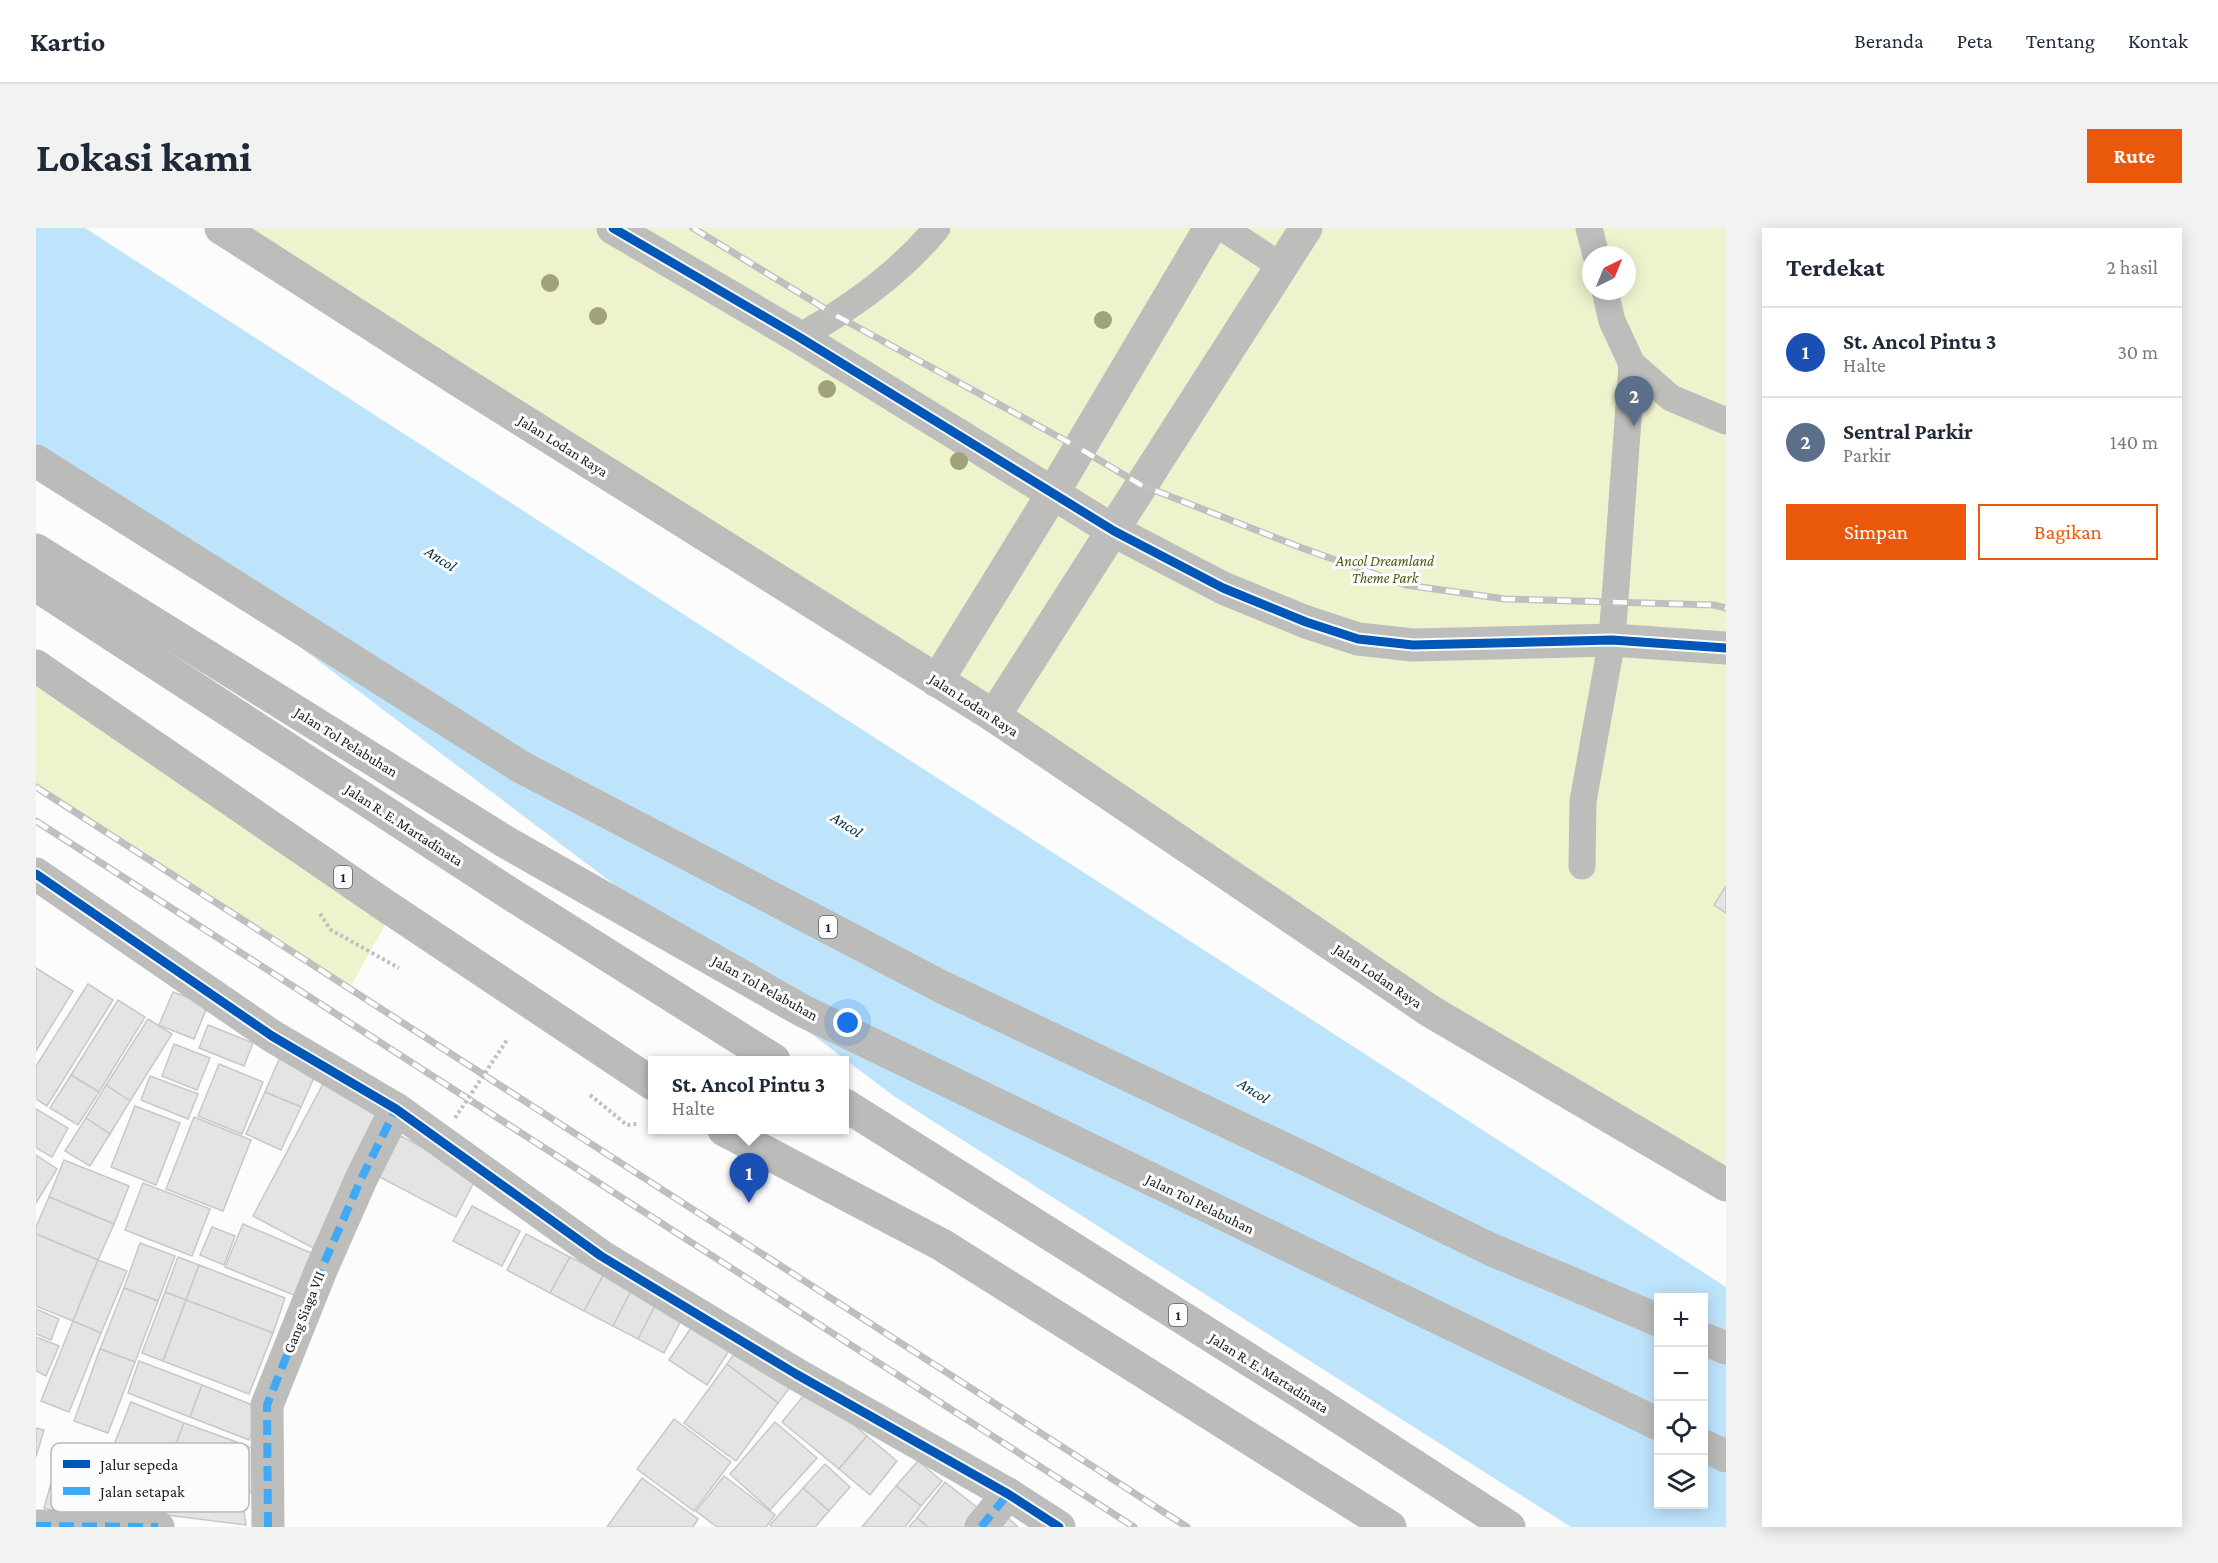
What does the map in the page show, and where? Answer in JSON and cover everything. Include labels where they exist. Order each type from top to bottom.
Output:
[{"type":"highway","name":"1","points":[[36,461],[521,767],[942,987],[1490,1249],[1654,1318]]},
{"type":"highway","name":"Jalan Tol Pelabuhan","points":[[36,550],[504,841],[803,1011],[1654,1422]]},
{"type":"highway","name":"Jalan R. E. Martadinata","points":[[36,585],[509,893],[768,1056]]},
{"type":"highway","name":"1","points":[[36,666],[386,906],[648,1081]]},
{"type":"highway","name":"Jalan R. E. Martadinata","points":[[849,1108],[1305,1395],[1509,1527]]},
{"type":"highway","points":[[732,1134],[942,1245],[1390,1527]]},
{"type":"highway","points":[[1708,1341],[1726,1348]]},
{"type":"highway","points":[[1708,1448],[1726,1456]]},
{"type":"main road","name":"Jalan Lodan Raya","points":[[221,228],[994,716],[1430,1011],[1726,1185]]},
{"type":"street","points":[[613,228],[799,337],[1114,531],[1223,588],[1306,622],[1358,639],[1413,645],[1612,640],[1726,648]]},
{"type":"street","points":[[937,681],[1053,493],[1210,228]]},
{"type":"street","points":[[994,716],[1306,228]]},
{"type":"street","points":[[36,874],[272,1036],[396,1109],[601,1256],[796,1374],[1008,1494],[1059,1527]]},
{"type":"street","name":"Gang Siaga VII","points":[[268,1527],[267,1405],[321,1270],[362,1177],[396,1109]]},
{"type":"street","points":[[981,1527],[1008,1494]]},
{"type":"street","points":[[36,1526],[158,1527]]},
{"type":"lane","points":[[799,337],[837,316],[898,270],[937,228]]},
{"type":"lane","points":[[1223,228],[1281,266]]},
{"type":"lane","points":[[1589,228],[1594,246]]},
{"type":"lane","points":[[1607,300],[1612,321],[1632,364],[1671,398],[1726,421]]},
{"type":"lane","points":[[1582,866],[1584,801],[1612,640],[1632,364]]},
{"type":"path","points":[[455,1118],[507,1040]]},
{"type":"green space","name":"Ancol Dreamland Theme Park","points":[[225,228],[1726,228],[1726,1185]]},
{"type":"green space","points":[[36,659],[401,897],[349,989],[36,787]]},
{"type":"water","name":"Ancol","points":[[36,228],[85,228],[1726,1287],[1726,1527],[1571,1527],[895,1097],[849,1062],[849,1056],[841,1056],[36,447]]},
{"type":"building","points":[[1726,886],[1726,913],[1714,905]]},
{"type":"building","points":[[36,968],[73,991],[36,1051]]},
{"type":"building","points":[[88,984],[113,1000],[47,1106],[36,1099],[36,1066]]},
{"type":"building","points":[[173,992],[208,1005],[194,1039],[159,1025]]},
{"type":"building","points":[[118,1000],[145,1017],[99,1092],[71,1075]]},
{"type":"building","points":[[148,1019],[172,1034],[130,1101],[106,1085]]},
{"type":"building","points":[[208,1025],[253,1043],[244,1066],[199,1048]]},
{"type":"building","points":[[174,1044],[210,1058],[197,1090],[162,1076]]},
{"type":"building","points":[[280,1057],[316,1073],[301,1107],[265,1092]]},
{"type":"building","points":[[219,1064],[263,1082],[242,1134],[198,1116]]},
{"type":"building","points":[[71,1075],[99,1092],[78,1125],[50,1108]]},
{"type":"building","points":[[150,1076],[198,1094],[188,1119],[141,1100]]},
{"type":"building","points":[[326,1078],[389,1112],[317,1250],[253,1216]]},
{"type":"building","points":[[106,1085],[130,1101],[110,1134],[86,1118]]},
{"type":"building","points":[[265,1092],[301,1107],[281,1150],[246,1134]]},
{"type":"building","points":[[135,1106],[180,1123],[156,1185],[111,1167]]},
{"type":"building","points":[[36,1109],[68,1128],[52,1157],[36,1148]]},
{"type":"building","points":[[194,1117],[251,1140],[223,1211],[166,1189]]},
{"type":"building","points":[[86,1118],[110,1134],[90,1166],[65,1151]]},
{"type":"building","points":[[393,1132],[477,1176],[456,1217],[372,1173]]},
{"type":"building","points":[[36,1155],[57,1169],[36,1203]]},
{"type":"building","points":[[64,1160],[129,1186],[114,1224],[49,1197]]},
{"type":"building","points":[[143,1183],[210,1209],[192,1256],[125,1230]]},
{"type":"building","points":[[49,1197],[114,1224],[98,1260],[36,1234],[36,1227]]},
{"type":"building","points":[[472,1206],[520,1231],[502,1266],[453,1241]]},
{"type":"building","points":[[243,1224],[323,1258],[306,1300],[225,1267]]},
{"type":"building","points":[[212,1227],[235,1236],[224,1265],[200,1255]]},
{"type":"building","points":[[36,1234],[98,1260],[73,1321],[36,1306]]},
{"type":"building","points":[[526,1234],[570,1257],[550,1293],[507,1270]]},
{"type":"building","points":[[140,1243],[175,1256],[158,1301],[124,1288]]},
{"type":"building","points":[[178,1257],[199,1265],[186,1300],[165,1292]]},
{"type":"building","points":[[570,1257],[604,1274],[584,1311],[550,1293]]},
{"type":"building","points":[[98,1260],[127,1271],[101,1333],[73,1321]]},
{"type":"building","points":[[199,1265],[285,1298],[273,1333],[186,1300]]},
{"type":"building","points":[[604,1274],[632,1289],[613,1326],[584,1311]]},
{"type":"building","points":[[124,1288],[158,1301],[135,1362],[100,1349]]},
{"type":"building","points":[[632,1289],[657,1302],[638,1339],[613,1326]]},
{"type":"building","points":[[165,1292],[186,1300],[163,1361],[142,1353]]},
{"type":"building","points":[[186,1300],[273,1333],[249,1394],[163,1361]]},
{"type":"building","points":[[657,1302],[683,1317],[664,1353],[638,1339]]},
{"type":"building","points":[[36,1309],[59,1319],[51,1340],[36,1334]]},
{"type":"building","points":[[73,1321],[101,1333],[69,1412],[41,1401]]},
{"type":"building","points":[[695,1322],[732,1346],[707,1385],[669,1360]]},
{"type":"building","points":[[36,1337],[59,1346],[46,1376],[36,1371]]},
{"type":"building","points":[[742,1343],[794,1382],[778,1403],[727,1364]]},
{"type":"building","points":[[100,1349],[135,1362],[108,1433],[74,1421]]},
{"type":"building","points":[[139,1361],[202,1385],[190,1417],[128,1393]]},
{"type":"building","points":[[727,1364],[778,1403],[736,1461],[684,1423]]},
{"type":"building","points":[[202,1385],[260,1408],[249,1440],[190,1417]]},
{"type":"building","points":[[810,1388],[867,1436],[839,1469],[782,1422]]},
{"type":"building","points":[[131,1402],[184,1423],[176,1443],[115,1442]]},
{"type":"building","points":[[674,1419],[731,1462],[694,1511],[637,1469]]},
{"type":"building","points":[[775,1422],[817,1458],[770,1510],[730,1474]]},
{"type":"building","points":[[184,1423],[234,1441],[233,1443],[176,1443]]},
{"type":"building","points":[[36,1428],[44,1430],[36,1457]]},
{"type":"building","points":[[867,1436],[897,1461],[870,1495],[839,1469]]},
{"type":"building","points":[[249,1447],[265,1453],[251,1493],[249,1492]]},
{"type":"building","points":[[918,1461],[942,1481],[921,1506],[896,1486]]},
{"type":"building","points":[[825,1464],[850,1487],[829,1511],[803,1488]]},
{"type":"building","points":[[724,1476],[775,1515],[766,1527],[717,1527],[696,1511]]},
{"type":"building","points":[[642,1478],[698,1519],[693,1527],[607,1527]]},
{"type":"building","points":[[945,1482],[979,1509],[966,1527],[928,1527],[917,1518]]},
{"type":"building","points":[[51,1483],[51,1510],[44,1508]]},
{"type":"building","points":[[896,1486],[921,1506],[905,1527],[862,1527]]},
{"type":"building","points":[[803,1488],[829,1511],[815,1527],[772,1527],[770,1525]]},
{"type":"building","points":[[58,1512],[81,1512],[79,1518]]},
{"type":"building","points":[[97,1512],[137,1512],[135,1522],[97,1514]]},
{"type":"building","points":[[244,1512],[246,1525],[151,1513]]},
{"type":"building","points":[[1005,1515],[1018,1527],[995,1527]]},
{"type":"building","points":[[917,1518],[928,1527],[909,1527]]},
{"type":"railway","points":[[693,228],[837,316],[1079,448],[1141,485],[1302,548],[1406,585],[1505,599],[1714,605],[1726,608]]},
{"type":"railway","points":[[36,787],[1187,1527]]},
{"type":"railway","points":[[36,821],[1134,1527]]},
{"type":"marked path","points":[[268,1527],[267,1405],[321,1270],[362,1177],[396,1109]]},
{"type":"marked path","points":[[981,1527],[1008,1494]]},
{"type":"marked path","points":[[36,1526],[158,1527]]},
{"type":"cycle path","points":[[613,228],[799,337],[1114,531],[1223,588],[1306,622],[1358,639],[1413,645],[1612,640],[1726,648]]},
{"type":"cycle path","points":[[36,874],[272,1036],[396,1109],[601,1256],[796,1374],[1008,1494],[1059,1527]]},
{"type":"place","name":"Sentral Parkir","points":[[1634,426]]},
{"type":"place","name":"St. Ancol Pintu 3","points":[[749,1203]]}]
